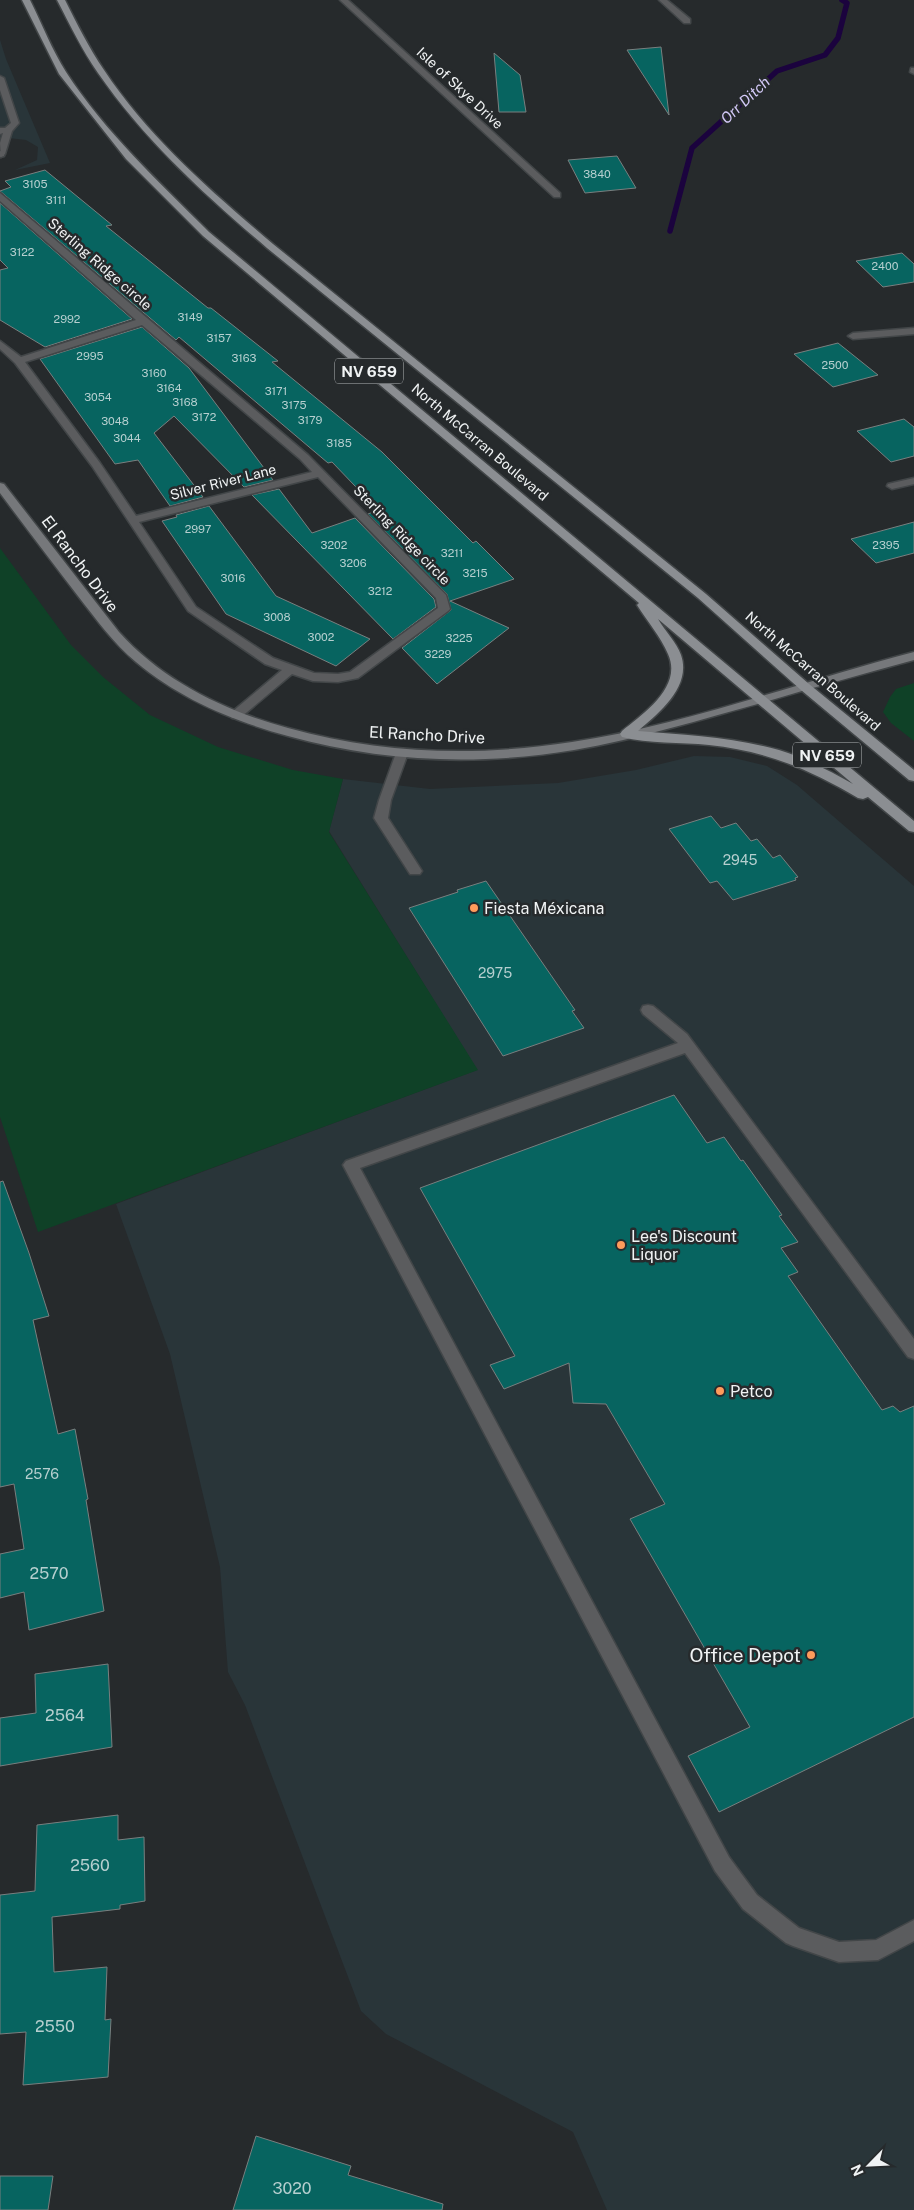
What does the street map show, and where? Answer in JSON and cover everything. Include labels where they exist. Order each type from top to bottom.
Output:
[{"type":"main road","name":"North McCarran Boulevard","points":[[26,0],[62,72],[129,158],[206,234],[914,828]]},
{"type":"main road","name":"North McCarran Boulevard","points":[[61,0],[82,42],[126,106],[172,159],[201,187],[270,246],[702,596],[804,687],[914,777]]},
{"type":"main road","name":"El Rancho Drive","points":[[0,486],[114,635],[139,660],[172,683],[206,702],[236,715],[296,735],[348,746],[402,753],[454,756],[514,753],[574,746],[761,699],[914,656]]},
{"type":"main road","points":[[626,734],[653,712],[667,696],[672,687],[677,668],[675,655],[635,594]]},
{"type":"main road","points":[[626,734],[763,750],[828,776],[893,811]]},
{"type":"street","name":"Isle of Skye Drive","points":[[344,0],[557,195]]},
{"type":"street","points":[[663,0],[688,21]]},
{"type":"street","points":[[0,78],[15,123],[4,131],[1,154]]},
{"type":"street","name":"Sterling Ridge circle","points":[[0,196],[320,473],[442,597],[444,609],[354,675],[338,678],[313,678],[269,661],[192,609],[96,465],[19,362],[0,344]]},
{"type":"street","points":[[19,362],[143,321]]},
{"type":"street","points":[[853,336],[914,331]]},
{"type":"street","name":"Silver River Lane","points":[[133,520],[320,473]]},
{"type":"street","points":[[892,486],[914,480]]},
{"type":"street","points":[[236,715],[290,669]]},
{"type":"street","points":[[402,753],[384,800],[381,818],[415,871]]},
{"type":"street","points":[[648,1010],[682,1038],[914,1352]]},
{"type":"street","points":[[687,1046],[351,1165],[722,1864],[750,1902],[793,1936],[839,1952],[878,1950],[914,1930]]},
{"type":"shaded area","points":[[0,40],[6,59],[50,163],[15,170],[37,160],[38,147],[26,140],[0,137]]},
{"type":"shaded area","points":[[694,756],[730,757],[767,766],[797,785],[914,886],[914,2210],[607,2210],[573,2132],[386,2034],[361,2011],[245,1705],[228,1672],[220,1567],[170,1354],[116,1204],[477,1070],[329,831],[343,779],[430,789],[558,783],[636,770]]},
{"type":"green space","points":[[0,548],[71,645],[103,677],[150,715],[218,747],[293,770],[343,779],[329,832],[478,1070],[38,1232],[0,1117]]},
{"type":"green space","points":[[914,683],[914,741],[891,723],[883,712],[896,689]]},
{"type":"building","points":[[661,47],[669,115],[627,50]]},
{"type":"building","points":[[494,53],[520,75],[526,112],[499,112]]},
{"type":"building","points":[[617,156],[636,188],[585,193],[568,160]]},
{"type":"building","points":[[45,170],[112,225],[106,226],[208,308],[211,308],[278,361],[272,362],[382,452],[473,543],[476,541],[514,579],[450,601],[509,628],[437,684],[402,648],[451,610],[447,594],[368,514],[378,510],[332,462],[328,463],[179,337],[176,340],[0,191],[11,187],[5,181]]},
{"type":"building","points":[[0,203],[132,319],[45,347],[0,320],[0,270],[8,268],[0,260]]},
{"type":"building","points":[[902,253],[914,264],[914,282],[883,287],[856,261]]},
{"type":"building","points":[[142,327],[189,368],[273,480],[244,487],[174,416],[154,433],[203,497],[170,506],[138,460],[115,464],[40,359]]},
{"type":"building","points":[[838,343],[878,375],[833,387],[794,354]]},
{"type":"building","points":[[904,419],[914,427],[914,456],[891,462],[857,431]]},
{"type":"building","points":[[279,489],[312,533],[355,518],[434,599],[436,607],[393,639],[252,495]]},
{"type":"building","points":[[209,506],[276,596],[370,639],[336,666],[226,614],[162,521]]},
{"type":"building","points":[[914,522],[914,553],[876,563],[851,539]]},
{"type":"building","points":[[711,816],[721,828],[736,823],[751,841],[757,839],[773,858],[780,855],[798,877],[795,878],[796,880],[733,900],[717,881],[710,883],[669,829]]},
{"type":"building","points":[[486,881],[575,1010],[572,1011],[584,1028],[503,1056],[409,908]]},
{"type":"building","points":[[674,1095],[707,1143],[724,1137],[741,1161],[743,1160],[782,1215],[779,1216],[798,1242],[781,1248],[798,1272],[788,1276],[882,1410],[893,1406],[900,1412],[914,1406],[914,1717],[719,1812],[688,1756],[750,1727],[630,1519],[665,1504],[606,1404],[573,1403],[569,1363],[504,1389],[490,1365],[515,1356],[420,1188]]},
{"type":"building","points":[[3,1181],[49,1316],[33,1320],[58,1434],[75,1429],[88,1499],[86,1500],[104,1611],[29,1630],[24,1592],[0,1598],[0,1554],[24,1549],[14,1484],[0,1487],[0,1182]]},
{"type":"building","points":[[108,1664],[112,1747],[0,1766],[0,1718],[36,1713],[35,1674]]},
{"type":"building","points":[[118,1815],[118,1840],[144,1837],[145,1901],[120,1905],[120,1909],[52,1917],[54,1972],[107,1967],[105,2020],[111,2019],[108,2077],[23,2085],[26,2032],[0,2034],[0,1895],[35,1891],[37,1825]]},
{"type":"building","points":[[256,2136],[351,2166],[348,2175],[443,2204],[442,2210],[233,2210]]},
{"type":"building","points":[[0,2176],[53,2176],[48,2210],[0,2210]]},
{"type":"waterway","name":"Orr Ditch","points":[[670,231],[692,148],[777,71],[825,55],[838,38],[847,3],[842,0]]},
{"type":"place","name":"Fiesta Méxicana","points":[[474,908]]},
{"type":"place","name":"Lee's Discount Liquor","points":[[621,1245]]},
{"type":"place","name":"Petco","points":[[720,1391]]},
{"type":"place","name":"Office Depot","points":[[811,1655]]}]
